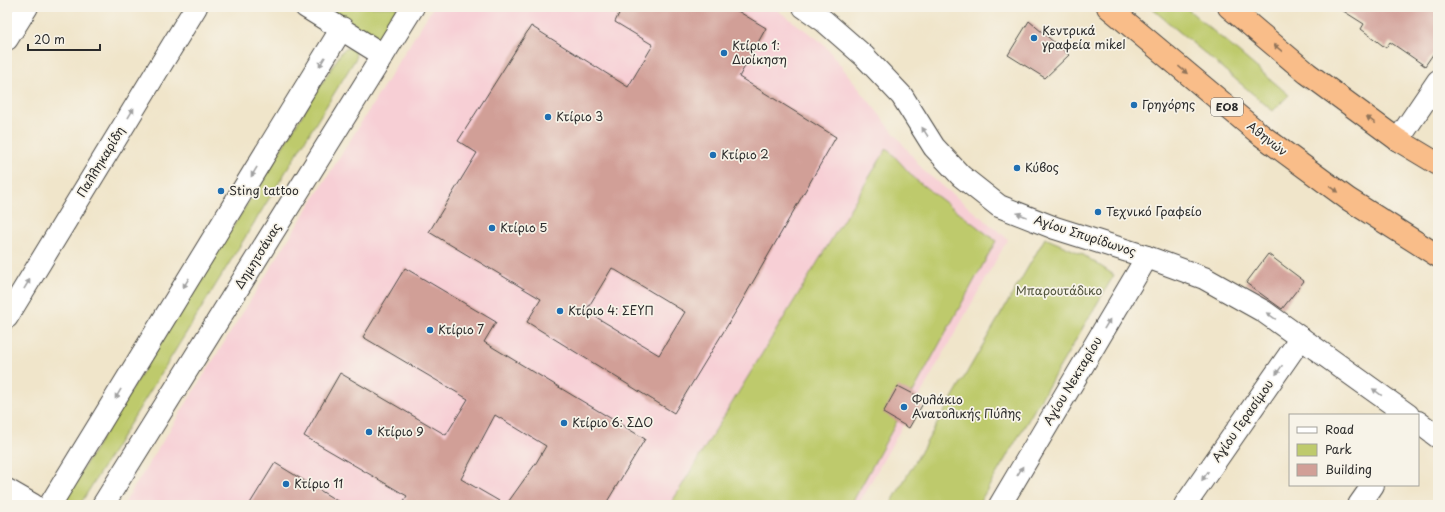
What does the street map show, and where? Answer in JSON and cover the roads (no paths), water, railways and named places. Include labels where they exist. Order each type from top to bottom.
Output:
[{"type":"highway","name":"Αθηνών","points":[[1108,7],[1262,136],[1348,199],[1438,256]]},
{"type":"highway","points":[[1229,7],[1307,73],[1398,140],[1438,164]]},
{"type":"street","points":[[7,39],[27,7]]},
{"type":"street","name":"Παλληκαρίδη","points":[[7,317],[196,7]]},
{"type":"street","points":[[306,7],[383,54]]},
{"type":"street","name":"Δημητσάνας","points":[[103,505],[413,7]]},
{"type":"street","name":"Αγίου Σπυρίδωνος","points":[[804,7],[824,21],[864,56],[902,96],[934,147],[961,176],[999,206],[1055,228],[1147,257],[1204,278],[1263,311],[1407,414]]},
{"type":"street","points":[[50,505],[342,28]]},
{"type":"street","points":[[1398,140],[1438,81]]},
{"type":"street","name":"Αγίου Νεκταρίου","points":[[1000,505],[1147,257]]},
{"type":"street","name":"Αγίου Γερασίμου","points":[[1185,505],[1301,338]]},
{"type":"street","points":[[1419,423],[1438,437]]},
{"type":"street","points":[[1359,505],[1372,486]]},
{"type":"street","points":[[7,490],[33,505]]},
{"type":"place","name":"Κεντρικά γραφεία mikel","points":[[1034,38]]},
{"type":"place","name":"Κτίριο 1: Διοίκηση","points":[[724,53]]},
{"type":"place","name":"Γρηγόρης","points":[[1134,105]]},
{"type":"place","name":"Κτίριο 3","points":[[548,117]]},
{"type":"place","name":"Κτίριο 2","points":[[713,155]]},
{"type":"place","name":"Κύβος","points":[[1017,168]]},
{"type":"place","name":"Sting tattoo","points":[[221,191]]},
{"type":"place","name":"Τεχνικό Γραφείο","points":[[1098,212]]},
{"type":"place","name":"Κτίριο 5","points":[[492,228]]},
{"type":"place","name":"Κτίριο 4: ΣΕΥΠ","points":[[560,311]]},
{"type":"place","name":"Κτίριο 7","points":[[430,330]]},
{"type":"place","name":"Φυλάκιο Ανατολικής Πύλης","points":[[904,407]]},
{"type":"place","name":"Κτίριο 6: ΣΔΟ","points":[[564,423]]},
{"type":"place","name":"Κτίριο 9","points":[[369,432]]},
{"type":"place","name":"Κτίριο 11","points":[[286,484]]},
{"type":"park label","name":"Μπαρουτάδικο","points":[[1059,291]]}]
